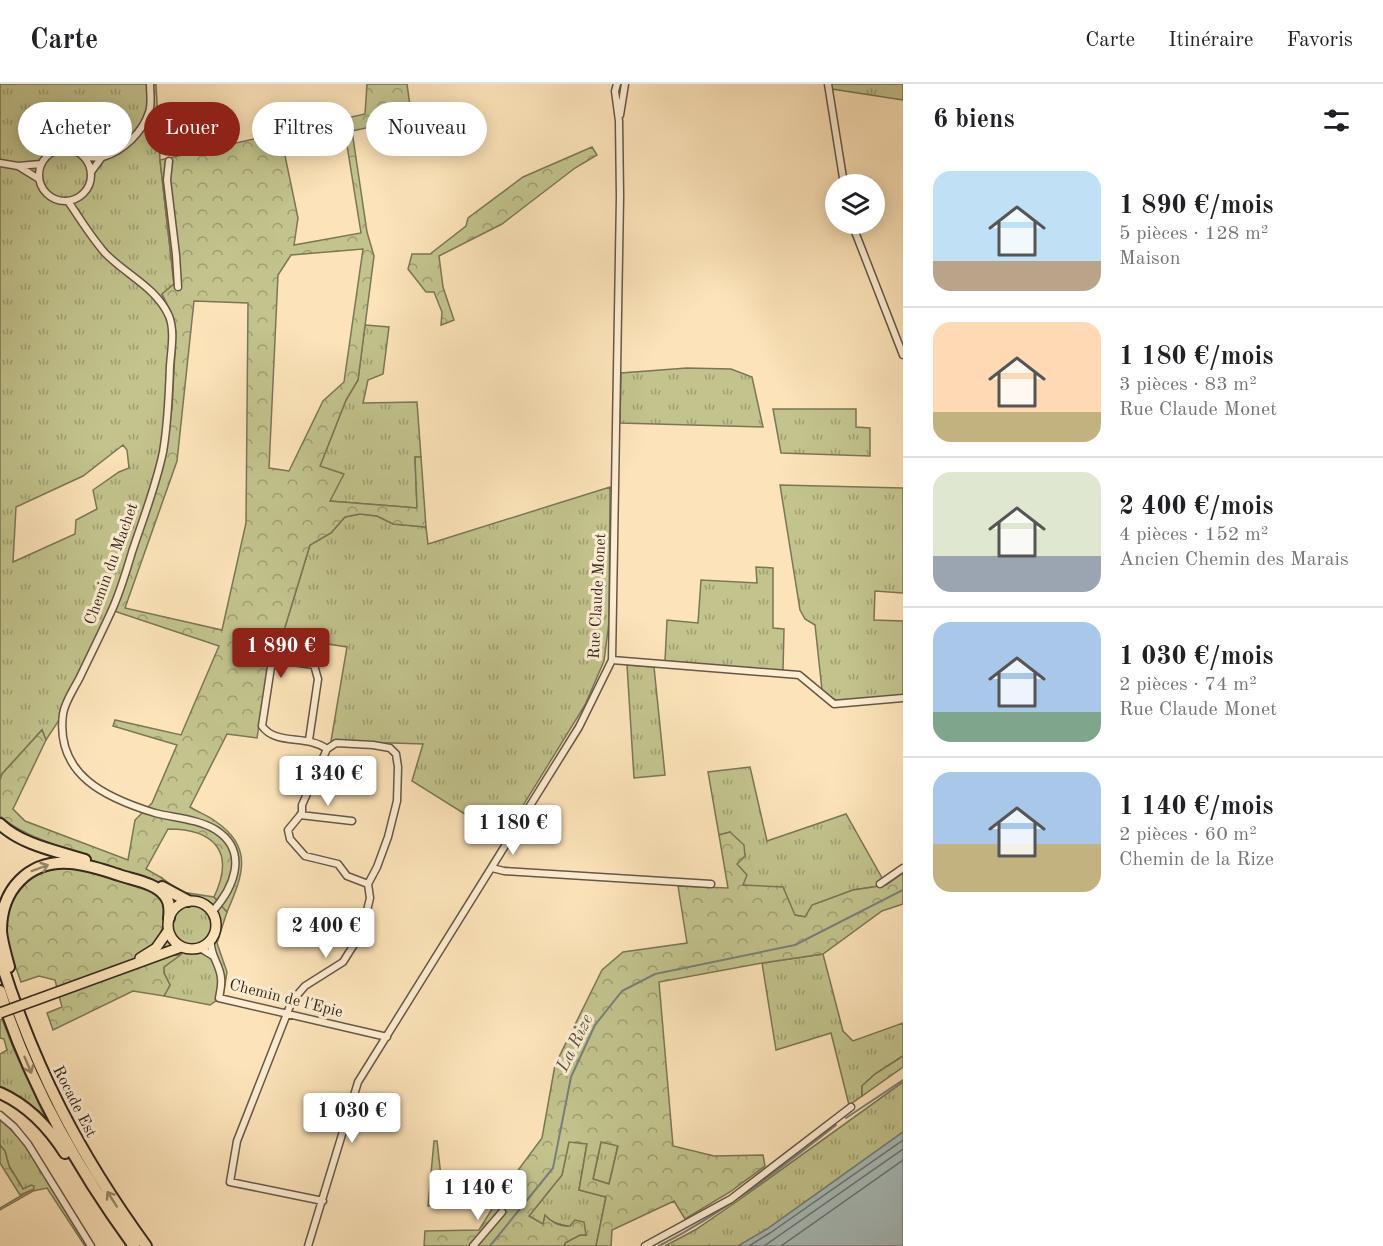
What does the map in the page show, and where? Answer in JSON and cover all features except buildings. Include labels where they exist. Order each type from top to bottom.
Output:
[{"type":"highway","points":[[0,824],[15,835],[31,842],[151,881],[188,901]]},
{"type":"highway","points":[[6,979],[9,969],[1,931],[6,902],[19,880],[37,868],[57,863],[83,864],[152,886],[167,899],[170,908],[169,918]]},
{"type":"highway","name":"Rocade Est","points":[[0,958],[36,1059],[72,1133],[116,1205],[146,1246]]},
{"type":"highway","name":"Rocade Est","points":[[0,991],[32,1074],[64,1138],[91,1183],[134,1246]]},
{"type":"highway","points":[[0,1093],[38,1119],[59,1144],[78,1174],[91,1183]]},
{"type":"main road","points":[[127,966],[156,948],[168,932],[169,918],[176,907],[188,901],[201,903],[212,912],[216,926],[211,940],[200,948],[181,947],[168,932]]},
{"type":"main road","points":[[0,1013],[127,966],[143,963],[181,947]]},
{"type":"street","points":[[84,158],[102,157],[122,148],[143,126],[150,110],[150,84]]},
{"type":"street","name":"Rue Claude Monet","points":[[308,1246],[358,1082],[579,728],[612,660],[620,197],[617,84]]},
{"type":"street","name":"Rue Claude Monet","points":[[619,121],[625,84]]},
{"type":"street","points":[[828,84],[842,174]]},
{"type":"street","points":[[39,179],[41,164],[53,152],[61,149],[70,149],[84,158],[91,172]]},
{"type":"street","points":[[18,166],[39,179],[46,193],[52,198],[68,201],[79,197],[89,186],[91,172],[102,157]]},
{"type":"street","points":[[169,160],[167,180],[178,287]]},
{"type":"street","points":[[0,163],[18,166],[41,164]]},
{"type":"street","points":[[78,217],[79,197]]},
{"type":"street","name":"Chemin du Machet","points":[[68,201],[106,254],[160,300],[170,318],[172,340],[168,420],[150,500],[113,609],[64,708],[63,737],[68,756],[78,773],[90,784],[111,796],[154,812],[216,830],[227,840],[236,862],[235,876],[229,891],[212,912]]},
{"type":"street","points":[[856,234],[903,356]]},
{"type":"street","points":[[309,740],[318,679],[314,665],[279,660],[271,667],[262,726],[267,732],[276,736],[309,740],[327,749]]},
{"type":"street","points":[[612,660],[800,675],[834,704],[903,698]]},
{"type":"street","points":[[323,1201],[230,1182],[237,1141],[292,1001],[304,986],[343,962],[362,931],[370,898],[368,884],[388,837],[397,801],[398,767],[396,754],[390,748],[336,743],[327,749],[300,815],[288,830],[290,840],[304,856],[338,864],[347,876],[368,884]]},
{"type":"street","points":[[300,815],[352,821]]},
{"type":"street","points":[[492,868],[504,872],[711,884]]},
{"type":"street","points":[[880,884],[903,868]]},
{"type":"street","name":"Chemin de l'Epie","points":[[211,940],[213,957],[218,964],[221,978],[219,998],[387,1037]]},
{"type":"street","points":[[200,948],[213,957]]},
{"type":"street","points":[[645,1246],[731,1199],[851,1107]]},
{"type":"street","points":[[0,1115],[28,1144],[91,1246]]},
{"type":"street","points":[[473,1246],[502,1212]]},
{"type":"green space","points":[[0,84],[156,84],[157,102],[144,102],[144,156],[160,156],[174,284],[162,295],[171,312],[176,332],[172,408],[165,455],[114,611],[71,702],[46,740],[42,730],[0,779]],"holes":[[[123,445],[127,450],[129,468],[119,472],[93,490],[97,509],[76,520],[75,534],[13,562],[16,507],[83,476]]]},
{"type":"green space","points":[[367,84],[407,84],[409,102],[366,102],[366,128],[354,131],[354,116],[365,114]]},
{"type":"green space","points":[[831,84],[903,84],[903,100],[832,89]]},
{"type":"green space","points":[[252,139],[252,156],[285,156],[298,218],[294,245],[361,233],[349,156],[354,156],[354,144],[367,232],[374,256],[358,380],[346,400],[320,466],[344,474],[330,501],[417,508],[415,457],[421,457],[426,527],[393,524],[377,516],[360,514],[345,517],[331,533],[310,545],[282,637],[278,637],[275,657],[269,664],[257,738],[227,734],[190,807],[212,819],[227,831],[236,841],[240,851],[241,874],[227,912],[214,897],[222,868],[217,846],[198,833],[168,829],[146,869],[162,878],[165,913],[155,945],[160,957],[182,954],[164,967],[164,973],[170,985],[164,996],[133,991],[53,1030],[47,1013],[62,1007],[55,980],[39,976],[21,982],[8,943],[6,916],[16,896],[27,882],[51,870],[70,868],[76,852],[27,833],[0,816],[0,780],[2,774],[42,730],[46,740],[13,809],[25,821],[128,860],[135,820],[152,803],[177,745],[113,726],[115,720],[181,735],[219,646],[114,611],[165,455],[172,408],[176,332],[171,312],[162,294],[174,284],[160,160],[178,156],[240,156],[240,142]],"holes":[[[363,249],[344,382],[323,401],[289,471],[269,468],[278,275],[291,255]],[[194,301],[248,303],[246,523],[222,630],[125,608],[177,461]]]},
{"type":"green space","points":[[592,147],[597,155],[575,168],[502,224],[439,256],[443,287],[454,320],[441,325],[442,312],[434,292],[426,292],[408,269],[412,254],[430,254],[466,226],[468,218],[523,177]]},
{"type":"green space","points":[[365,325],[389,327],[383,374],[368,380],[363,403],[417,402],[421,457],[415,457],[417,508],[329,501],[320,466],[346,400],[358,380]]},
{"type":"green space","points":[[687,368],[731,369],[752,377],[763,427],[620,423],[621,373]]},
{"type":"green space","points":[[773,409],[856,409],[856,427],[870,428],[870,456],[781,453]]},
{"type":"green space","points":[[780,485],[903,488],[903,593],[875,591],[874,620],[903,621],[903,697],[840,702],[822,690],[815,625],[805,619],[800,610]]},
{"type":"green space","points":[[610,487],[609,622],[604,661],[585,705],[503,838],[412,781],[423,744],[331,741],[347,647],[282,637],[310,545],[331,533],[345,517],[360,514],[377,516],[393,524],[426,527],[428,544]]},
{"type":"green space","points":[[756,567],[773,568],[773,628],[784,629],[783,671],[665,661],[667,620],[698,623],[701,580],[757,583]]},
{"type":"green space","points":[[627,665],[654,667],[665,775],[634,778]]},
{"type":"green space","points":[[750,767],[767,841],[846,814],[886,885],[853,890],[813,905],[805,917],[795,915],[742,885],[730,832],[719,835],[708,772]]},
{"type":"green space","points":[[730,832],[744,845],[745,856],[737,864],[747,875],[743,885],[783,887],[795,915],[805,917],[812,905],[853,890],[886,885],[903,873],[903,904],[882,911],[823,954],[659,982],[673,1146],[714,1156],[763,1155],[765,1166],[730,1192],[685,1219],[674,1201],[612,1230],[611,1246],[596,1246],[606,1197],[579,1190],[587,1144],[569,1142],[562,1175],[529,1216],[543,1224],[545,1215],[553,1222],[563,1226],[570,1226],[575,1220],[584,1222],[586,1235],[580,1235],[565,1243],[564,1246],[424,1246],[425,1231],[479,1230],[507,1185],[542,1138],[555,1065],[602,970],[623,952],[687,943],[678,886],[728,888],[719,835]],"holes":[[[601,1142],[618,1146],[609,1184],[593,1179]]]},
{"type":"green space","points":[[162,878],[181,892],[214,897],[227,912],[217,943],[227,972],[223,996],[210,1005],[164,996],[170,985],[164,973],[164,967],[180,954],[160,957],[154,945],[166,905]]},
{"type":"green space","points":[[823,954],[843,1031],[853,1041],[903,1023],[903,1056],[875,1074],[862,1086],[862,1096],[849,1105],[831,1033],[776,1050],[762,963]]},
{"type":"green space","points":[[2,1019],[45,1117],[43,1119],[0,1089],[0,1054],[7,1050],[4,1039],[0,1038],[0,1020]]},
{"type":"green space","points":[[903,1056],[903,1067],[862,1096],[862,1086],[875,1074]]},
{"type":"green space","points":[[903,1082],[903,1132],[767,1229],[738,1246],[665,1246],[695,1230],[739,1200]]},
{"type":"green space","points":[[0,1119],[37,1162],[88,1246],[85,1246],[47,1188],[33,1191],[0,1210],[34,1188],[23,1189],[9,1166],[5,1151],[0,1145]]},
{"type":"green space","points":[[434,1141],[437,1141],[442,1185],[466,1185],[444,1190],[439,1195],[438,1205],[428,1206]]},
{"type":"green space","points":[[569,1141],[587,1143],[579,1190],[606,1197],[596,1246],[564,1246],[564,1243],[580,1235],[586,1235],[572,1227],[555,1223],[545,1216],[543,1225],[529,1216],[562,1175]]},
{"type":"green space","points":[[601,1142],[618,1145],[609,1184],[593,1179]]},
{"type":"green space","points":[[0,1145],[23,1189],[31,1185],[34,1189],[20,1195],[0,1163]]},
{"type":"water","points":[[903,1132],[903,1246],[738,1246],[767,1229]]},
{"type":"waterway","name":"La Rize","points":[[490,1246],[553,1168],[571,1077],[595,1025],[622,991],[655,974],[795,945],[903,890]]},
{"type":"waterway","points":[[846,1118],[903,1080]]},
{"type":"waterway","points":[[659,1246],[728,1205],[836,1125]]}]
